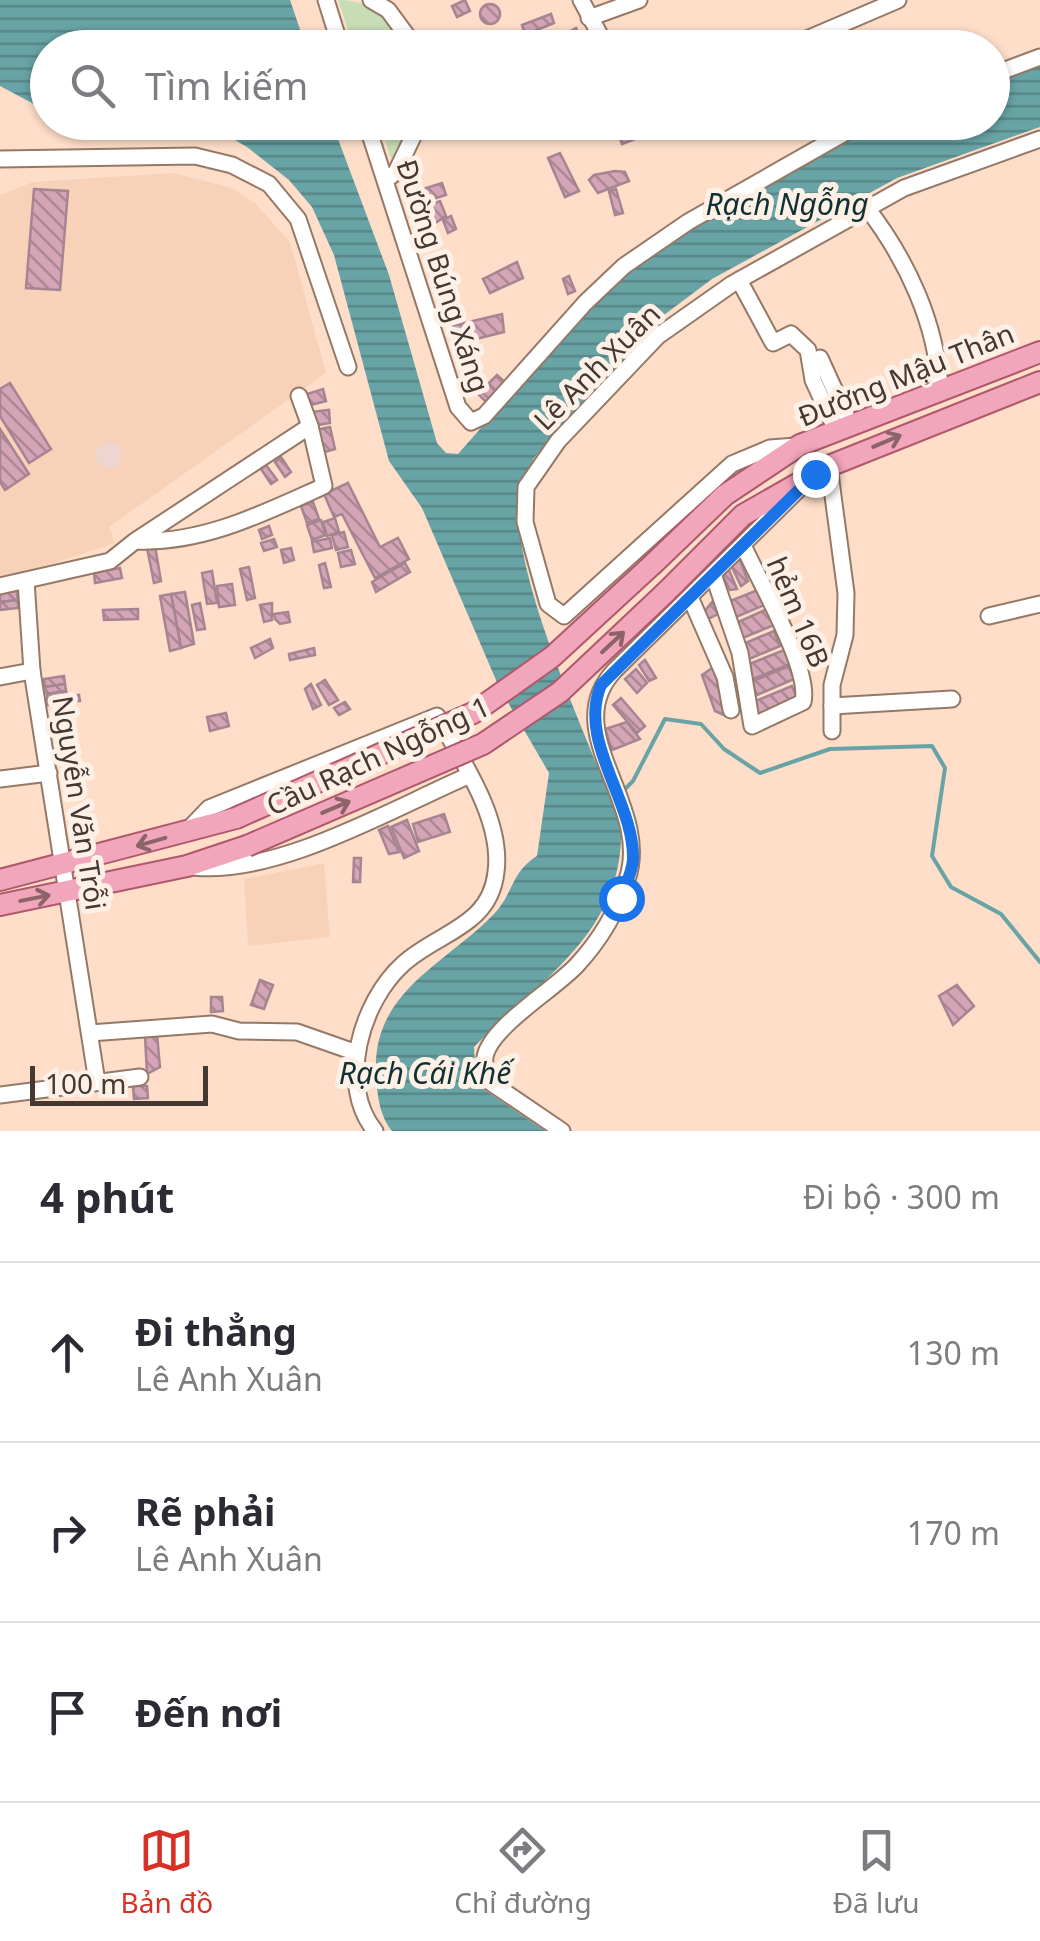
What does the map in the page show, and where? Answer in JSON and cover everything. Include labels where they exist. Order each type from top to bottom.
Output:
[{"type":"main road","name":"Đường Mậu Thân","points":[[653,564],[725,495],[800,446],[1040,352]]},
{"type":"main road","name":"Đường Mậu Thân","points":[[666,593],[743,515],[822,470],[1040,382]]},
{"type":"main road","name":"Cầu Rạch Ngỗng 1","points":[[185,833],[236,818],[473,712],[552,657],[653,564]]},
{"type":"main road","name":"Cầu Rạch Ngỗng 1","points":[[187,866],[247,846],[483,744],[560,692],[666,593]]},
{"type":"main road","points":[[0,880],[185,833]]},
{"type":"main road","points":[[0,905],[187,866]]},
{"type":"street","points":[[326,0],[335,30]]},
{"type":"street","points":[[371,0],[388,10],[403,30]]},
{"type":"street","points":[[581,0],[596,30]]},
{"type":"street","points":[[589,18],[638,0]]},
{"type":"street","points":[[828,30],[898,0]]},
{"type":"street","points":[[1010,68],[1040,57]]},
{"type":"street","name":"Lê Anh Xuân","points":[[800,446],[770,448],[732,464],[564,616],[548,604],[522,506],[539,464],[658,336],[739,280],[904,188],[1040,139]]},
{"type":"street","name":"Đường Búng Xáng","points":[[372,140],[458,407],[470,422],[484,416],[624,266],[688,222],[832,140]]},
{"type":"street","points":[[386,180],[396,172],[411,140]]},
{"type":"street","points":[[0,160],[196,156],[232,165],[269,184],[298,219],[348,367]]},
{"type":"street","points":[[867,208],[898,248],[917,291],[938,366],[940,390]]},
{"type":"street","points":[[739,280],[769,345],[790,334],[806,347],[813,380],[843,427]]},
{"type":"street","points":[[820,358],[843,427]]},
{"type":"street","points":[[135,541],[165,542],[212,532],[324,486],[299,396]]},
{"type":"street","points":[[0,586],[110,560],[310,426]]},
{"type":"street","points":[[562,1131],[486,1080],[485,1056],[495,1037],[575,967],[607,927],[633,864],[630,828],[596,728],[593,704],[601,685],[822,470]]},
{"type":"street","points":[[822,470],[846,608],[845,634],[832,685],[832,731]]},
{"type":"street","name":"hẻm 16B","points":[[713,574],[740,654],[752,726],[803,702],[805,696],[800,672],[743,545]]},
{"type":"street","name":"Nguyễn Văn Trỗi","points":[[26,581],[32,671],[70,892],[97,1082]]},
{"type":"street","points":[[690,597],[725,676],[731,710]]},
{"type":"street","points":[[989,616],[1040,604]]},
{"type":"street","points":[[0,677],[32,671]]},
{"type":"street","points":[[832,706],[952,699]]},
{"type":"street","points":[[185,833],[209,808],[437,716],[470,775],[496,856],[487,903],[464,926],[404,963],[385,984],[357,1054],[359,1101],[376,1131]]},
{"type":"street","points":[[0,779],[49,773]]},
{"type":"street","points":[[187,866],[216,870],[267,863],[470,775]]},
{"type":"street","points":[[90,1033],[212,1024],[239,1031],[297,1032],[357,1054]]},
{"type":"street","points":[[0,1095],[140,1077]]},
{"type":"shaded area","points":[[173,173],[232,188],[255,203],[290,242],[326,373],[109,527],[115,543],[0,581],[0,195],[33,182]]},
{"type":"shaded area","points":[[109,442],[118,446],[122,455],[118,464],[109,468],[100,464],[96,455],[100,446]]},
{"type":"shaded area","points":[[324,863],[330,937],[248,946],[244,879]]},
{"type":"green space","points":[[338,0],[371,8],[395,30],[348,30]]},
{"type":"green space","points":[[385,140],[405,140],[393,164]]},
{"type":"water","points":[[0,0],[290,0],[300,30],[30,30],[30,102],[0,86]]},
{"type":"water","points":[[1040,63],[1040,127],[1010,138],[1010,73]]},
{"type":"water","points":[[235,140],[338,140],[389,275],[437,443],[446,453],[458,454],[597,296],[638,260],[844,140],[1004,140],[897,178],[712,279],[660,318],[534,458],[518,503],[530,584],[621,825],[619,863],[609,896],[574,951],[474,1047],[476,1084],[545,1131],[392,1131],[381,1111],[376,1073],[378,1045],[386,1021],[415,982],[493,915],[522,869],[537,856],[549,773],[499,687],[422,508],[389,461],[334,255],[312,207],[289,180]]},
{"type":"building","points":[[465,0],[470,11],[457,17],[452,6]]},
{"type":"building","points":[[490,4],[500,14],[490,24],[480,14]]},
{"type":"building","points":[[551,14],[554,23],[537,30],[524,30],[522,25]]},
{"type":"building","points":[[560,153],[579,191],[565,197],[548,158]]},
{"type":"building","points":[[625,172],[629,181],[598,193],[589,180],[594,175]]},
{"type":"building","points":[[442,183],[446,195],[414,205],[410,193]]},
{"type":"building","points":[[34,189],[68,191],[60,290],[26,288]]},
{"type":"building","points":[[616,189],[623,213],[615,215],[609,191]]},
{"type":"building","points":[[440,201],[446,216],[417,235],[410,213]]},
{"type":"building","points":[[451,216],[456,229],[448,233],[443,220]]},
{"type":"building","points":[[517,262],[523,278],[490,293],[483,279]]},
{"type":"building","points":[[569,276],[575,291],[568,294],[563,279]]},
{"type":"building","points":[[502,314],[504,332],[456,344],[452,326]]},
{"type":"building","points":[[497,375],[506,383],[497,392],[488,384]]},
{"type":"building","points":[[10,383],[51,449],[29,463],[0,416],[0,389]]},
{"type":"building","points":[[488,384],[497,392],[487,403],[478,394]]},
{"type":"building","points":[[323,389],[326,401],[307,406],[304,395]]},
{"type":"building","points":[[329,410],[330,423],[312,426],[310,412]]},
{"type":"building","points":[[330,427],[335,449],[321,453],[316,430]]},
{"type":"building","points":[[0,429],[29,474],[5,490],[0,482]]},
{"type":"building","points":[[281,457],[291,472],[285,477],[275,462]]},
{"type":"building","points":[[266,465],[277,480],[271,484],[261,469]]},
{"type":"building","points":[[348,483],[380,547],[398,538],[409,559],[375,578],[342,514],[334,517],[324,494]]},
{"type":"building","points":[[313,502],[319,519],[307,523],[301,506]]},
{"type":"building","points":[[335,518],[339,532],[327,536],[323,522]]},
{"type":"building","points":[[321,520],[326,535],[312,540],[307,525]]},
{"type":"building","points":[[269,526],[272,535],[262,539],[259,530]]},
{"type":"building","points":[[344,532],[348,547],[336,550],[332,535]]},
{"type":"building","points":[[330,538],[332,548],[314,552],[312,542]]},
{"type":"building","points":[[274,539],[277,547],[264,551],[261,543]]},
{"type":"building","points":[[155,546],[161,581],[154,583],[147,548]]},
{"type":"building","points":[[291,548],[294,560],[284,563],[281,550]]},
{"type":"building","points":[[351,550],[355,564],[341,567],[338,553]]},
{"type":"building","points":[[740,560],[748,581],[741,586],[730,563]]},
{"type":"building","points":[[325,563],[331,587],[324,588],[319,565]]},
{"type":"building","points":[[405,563],[410,572],[376,592],[372,582]]},
{"type":"building","points":[[249,567],[255,598],[247,600],[240,569]]},
{"type":"building","points":[[120,568],[122,578],[95,583],[94,573]]},
{"type":"building","points":[[729,570],[737,589],[730,590],[722,575]]},
{"type":"building","points":[[212,571],[217,603],[207,604],[202,573]]},
{"type":"building","points":[[232,584],[235,605],[219,607],[217,586]]},
{"type":"building","points":[[760,589],[767,604],[731,619],[725,603]]},
{"type":"building","points":[[17,591],[18,600],[0,602],[0,593]]},
{"type":"building","points":[[185,592],[194,644],[181,648],[171,594]]},
{"type":"building","points":[[171,594],[181,648],[170,651],[160,596]]},
{"type":"building","points":[[18,600],[18,608],[0,610],[0,602]]},
{"type":"building","points":[[712,602],[720,613],[708,619],[703,613]]},
{"type":"building","points":[[200,603],[205,629],[197,630],[192,605]]},
{"type":"building","points":[[272,603],[272,620],[264,622],[260,605]]},
{"type":"building","points":[[138,609],[138,619],[104,620],[103,610]]},
{"type":"building","points":[[767,609],[774,625],[740,639],[734,624]]},
{"type":"building","points":[[288,612],[290,622],[280,624],[275,619],[274,614]]},
{"type":"building","points":[[774,631],[780,646],[749,659],[743,644]]},
{"type":"building","points":[[270,639],[273,648],[255,658],[251,648]]},
{"type":"building","points":[[314,648],[315,655],[290,660],[289,654]]},
{"type":"building","points":[[784,650],[790,664],[753,679],[747,665]]},
{"type":"building","points":[[645,660],[656,678],[649,681],[639,665]]},
{"type":"building","points":[[715,666],[726,716],[715,711],[702,675]]},
{"type":"building","points":[[789,666],[794,679],[757,695],[751,682]]},
{"type":"building","points":[[636,669],[647,683],[637,693],[625,679]]},
{"type":"building","points":[[64,676],[65,684],[45,687],[44,679]]},
{"type":"building","points":[[325,680],[338,700],[329,705],[317,685]]},
{"type":"building","points":[[65,684],[66,691],[47,694],[45,687]]},
{"type":"building","points":[[311,684],[321,705],[313,709],[305,689]]},
{"type":"building","points":[[792,686],[798,701],[759,717],[753,702]]},
{"type":"building","points":[[66,691],[67,697],[47,699],[47,694]]},
{"type":"building","points":[[79,695],[80,701],[48,705],[47,699]]},
{"type":"building","points":[[621,698],[645,726],[637,733],[613,705]]},
{"type":"building","points":[[345,702],[350,709],[339,715],[334,708]]},
{"type":"building","points":[[226,713],[229,726],[210,731],[207,717]]},
{"type":"building","points":[[627,722],[640,739],[612,750],[605,729]]},
{"type":"building","points":[[444,814],[450,832],[418,842],[413,824]]},
{"type":"building","points":[[407,820],[419,851],[404,858],[391,827]]},
{"type":"building","points":[[388,826],[399,852],[389,854],[379,830]]},
{"type":"building","points":[[354,858],[361,858],[360,882],[353,882]]},
{"type":"building","points":[[260,980],[273,985],[264,1009],[251,1005]]},
{"type":"building","points":[[957,985],[974,1006],[953,1025],[939,996]]},
{"type":"building","points":[[211,997],[222,997],[223,1011],[211,1012]]},
{"type":"building","points":[[157,1034],[160,1067],[147,1074],[145,1036]]},
{"type":"building","points":[[133,1086],[147,1086],[148,1098],[134,1099]]},
{"type":"waterway","points":[[621,793],[633,781],[665,719],[701,724],[724,749],[760,773],[830,749],[932,746],[945,768],[932,856],[951,887],[1001,914],[1040,962]]},
{"type":"route","points":[[621,898],[633,864],[630,828],[596,728],[593,704],[601,685],[815,474]]},
{"type":"water label","name":"Rạch Ngỗng","points":[[787,205]]},
{"type":"water label","name":"Rạch Cái Khế","points":[[425,1074]]}]
